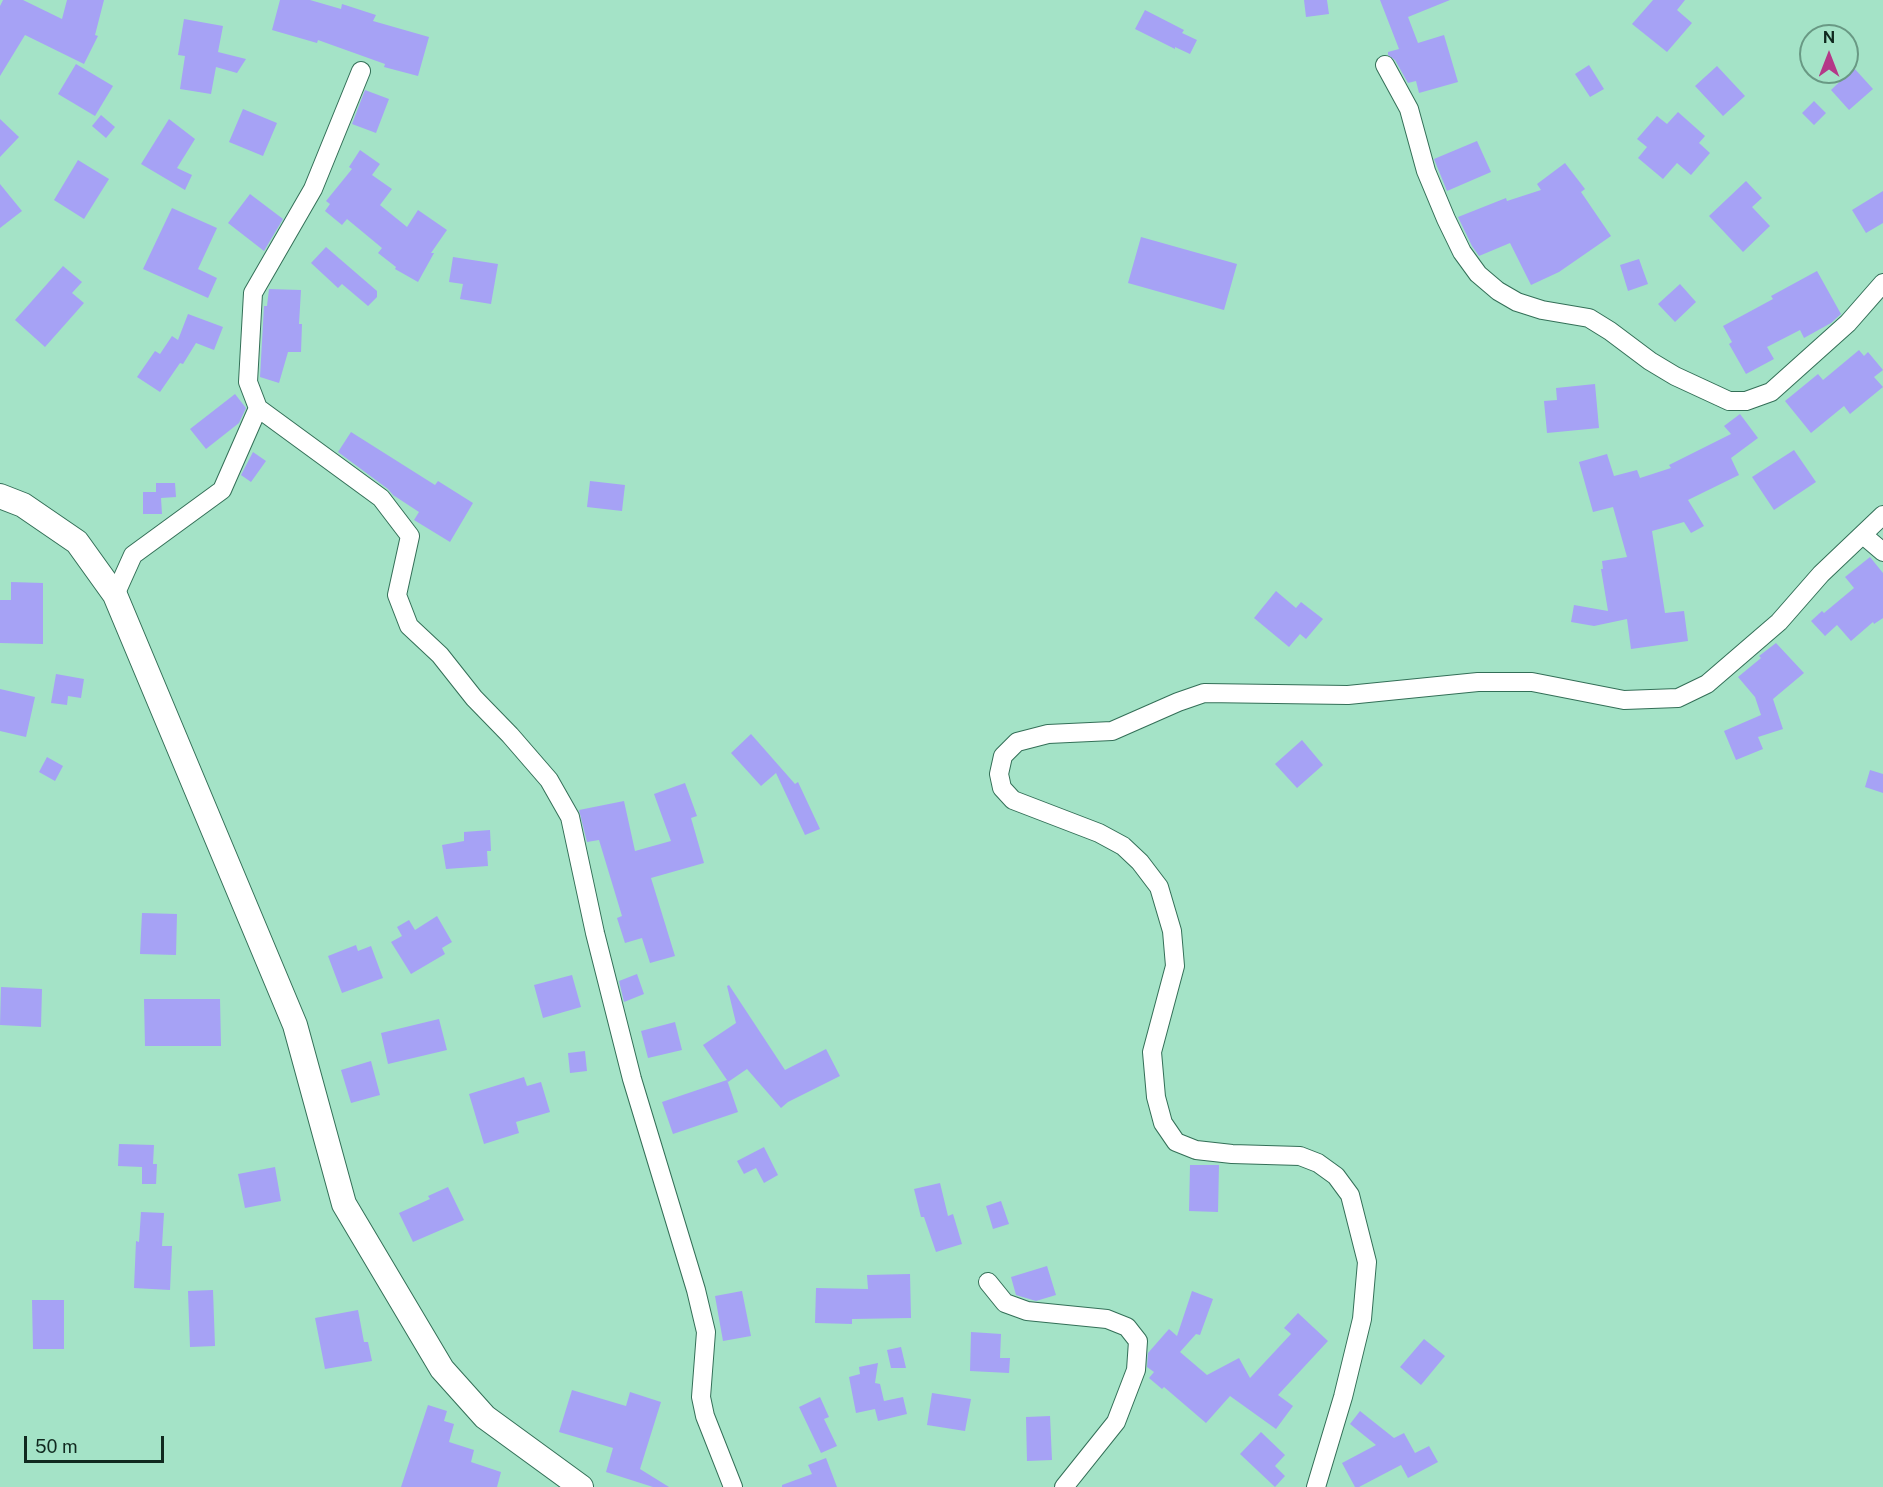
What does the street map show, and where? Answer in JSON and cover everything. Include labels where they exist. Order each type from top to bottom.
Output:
[{"type":"street","points":[[1385,65],[1409,110],[1426,171],[1446,219],[1462,252],[1478,274],[1498,291],[1517,302],[1542,310],[1588,318],[1666,371],[1729,401],[1746,401],[1771,392],[1848,323],[1883,283]]},
{"type":"street","points":[[361,71],[313,189],[253,293],[248,382],[258,408],[381,498],[410,536],[397,595],[409,626],[440,655],[474,698],[549,780],[570,817],[595,933],[632,1079],[693,1279],[706,1332],[701,1397],[705,1416],[733,1487]]},
{"type":"street","points":[[115,595],[133,555],[222,490],[258,408]]},
{"type":"street","points":[[0,496],[23,505],[77,542],[115,595],[295,1025],[344,1204],[442,1369],[485,1417],[581,1487]]},
{"type":"street","points":[[1316,1487],[1362,1319],[1367,1262],[1350,1195],[1336,1176],[1318,1163],[1300,1156],[1196,1150],[1176,1142],[1163,1123],[1156,1097],[1152,1052],[1175,966],[1172,931],[1159,887],[1140,862],[1123,846],[1099,833],[1013,800],[1002,788],[999,774],[1003,756],[1017,742],[1048,734],[1112,731],[1204,693],[1348,695],[1478,682],[1532,682],[1624,700],[1678,698],[1707,684],[1779,622],[1821,574],[1883,515]]},
{"type":"street","points":[[1863,535],[1883,552]]},
{"type":"street","points":[[988,1282],[1005,1303],[1027,1311],[1107,1319],[1127,1327],[1138,1341],[1136,1370],[1116,1422],[1064,1487]]},
{"type":"building","points":[[3,0],[23,0],[62,19],[67,0],[104,0],[95,35],[98,36],[84,64],[25,35],[0,76],[0,6]]},
{"type":"building","points":[[280,0],[310,0],[341,9],[342,4],[376,15],[373,21],[429,37],[418,76],[384,67],[385,64],[318,40],[317,43],[272,30]]},
{"type":"building","points":[[1304,0],[1327,0],[1329,14],[1306,17]]},
{"type":"building","points":[[1380,0],[1450,0],[1408,17],[1418,43],[1444,35],[1458,82],[1419,93],[1416,81],[1408,83],[1395,60],[1388,55],[1388,52],[1399,49]]},
{"type":"building","points":[[1653,0],[1685,0],[1677,10],[1692,23],[1667,52],[1632,24]]},
{"type":"building","points":[[1145,10],[1184,30],[1182,33],[1197,40],[1190,54],[1135,29]]},
{"type":"building","points":[[184,19],[223,26],[218,52],[246,59],[237,73],[216,67],[211,94],[180,89],[185,56],[178,55]]},
{"type":"building","points":[[76,64],[113,86],[95,116],[58,94]]},
{"type":"building","points":[[1589,65],[1604,89],[1590,97],[1575,74]]},
{"type":"building","points":[[1717,66],[1745,96],[1723,116],[1695,86]]},
{"type":"building","points":[[1859,74],[1873,89],[1849,110],[1831,90],[1837,84],[1859,84]]},
{"type":"building","points":[[365,90],[389,99],[376,133],[352,124]]},
{"type":"building","points":[[1814,101],[1826,113],[1814,125],[1802,113]]},
{"type":"building","points":[[243,109],[277,123],[263,156],[229,142]]},
{"type":"building","points":[[1678,112],[1705,136],[1699,143],[1710,153],[1691,175],[1677,163],[1663,179],[1638,158],[1647,147],[1637,139],[1657,116],[1667,124]]},
{"type":"building","points":[[101,115],[115,127],[106,138],[92,126]]},
{"type":"building","points":[[0,119],[19,137],[0,157]]},
{"type":"building","points":[[169,119],[195,139],[177,168],[192,175],[185,190],[141,164]]},
{"type":"building","points":[[1477,141],[1491,172],[1447,191],[1434,159]]},
{"type":"building","points":[[360,150],[380,164],[372,175],[392,189],[380,205],[407,227],[418,210],[447,230],[431,253],[434,253],[418,282],[395,269],[396,267],[378,253],[382,248],[347,219],[342,225],[325,211],[330,204],[326,201],[352,169],[349,167]]},
{"type":"building","points":[[78,160],[109,179],[84,219],[54,200]]},
{"type":"building","points":[[1565,163],[1585,189],[1581,192],[1611,236],[1559,272],[1531,285],[1510,243],[1479,256],[1458,217],[1506,198],[1507,201],[1541,190],[1537,184]]},
{"type":"building","points":[[1746,181],[1762,198],[1752,207],[1770,226],[1743,252],[1709,216]]},
{"type":"building","points":[[0,184],[22,211],[0,228]]},
{"type":"building","points":[[1883,191],[1883,223],[1866,233],[1852,210]]},
{"type":"building","points":[[250,194],[283,219],[264,251],[228,223]]},
{"type":"building","points":[[172,208],[217,228],[198,269],[217,278],[208,298],[143,269]]},
{"type":"building","points":[[1141,237],[1237,264],[1224,310],[1128,283]]},
{"type":"building","points":[[326,247],[377,291],[377,297],[368,306],[342,284],[338,288],[311,263]]},
{"type":"building","points":[[453,257],[498,264],[491,304],[460,299],[463,284],[449,282]]},
{"type":"building","points":[[1639,259],[1648,284],[1628,291],[1620,265]]},
{"type":"building","points":[[63,266],[82,282],[72,293],[84,303],[45,347],[15,320]]},
{"type":"building","points":[[1817,271],[1841,314],[1831,323],[1804,338],[1800,330],[1767,347],[1774,359],[1746,374],[1729,344],[1732,342],[1723,326],[1773,299],[1771,296]]},
{"type":"building","points":[[1680,284],[1696,302],[1675,322],[1658,304]]},
{"type":"building","points":[[269,289],[301,290],[299,324],[302,324],[301,352],[288,352],[279,383],[260,377],[264,306],[267,306]]},
{"type":"building","points":[[188,314],[223,327],[214,350],[196,343],[183,364],[180,363],[160,392],[137,377],[155,351],[160,354],[172,336],[178,340]]},
{"type":"building","points":[[1859,350],[1864,356],[1868,352],[1883,370],[1874,377],[1883,387],[1850,414],[1844,406],[1811,433],[1785,401],[1818,374],[1823,380]]},
{"type":"building","points":[[1595,384],[1599,428],[1547,433],[1544,401],[1557,400],[1556,388]]},
{"type":"building","points":[[235,394],[246,408],[239,423],[206,449],[190,429]]},
{"type":"building","points":[[1740,414],[1758,438],[1731,458],[1739,475],[1688,500],[1704,526],[1691,533],[1684,522],[1652,531],[1665,613],[1684,611],[1688,641],[1631,649],[1627,619],[1594,626],[1571,622],[1574,605],[1608,611],[1601,569],[1603,569],[1602,561],[1627,557],[1613,507],[1593,512],[1579,462],[1607,454],[1614,476],[1637,470],[1640,478],[1671,468],[1669,465],[1731,434],[1724,426]]},
{"type":"building","points":[[351,432],[435,485],[438,481],[473,503],[450,542],[414,520],[419,512],[393,495],[338,452]]},
{"type":"building","points":[[1794,450],[1816,482],[1774,510],[1752,477]]},
{"type":"building","points":[[253,452],[266,461],[251,482],[241,475]]},
{"type":"building","points":[[590,481],[625,485],[622,511],[587,507]]},
{"type":"building","points":[[156,483],[175,483],[176,497],[161,498],[162,514],[143,514],[143,492],[156,492]]},
{"type":"building","points":[[1870,557],[1883,573],[1883,618],[1874,624],[1873,622],[1851,641],[1837,625],[1825,636],[1811,621],[1854,588],[1845,577]]},
{"type":"building","points":[[11,582],[43,583],[43,644],[0,643],[0,600],[11,600]]},
{"type":"building","points":[[1276,591],[1296,608],[1301,602],[1323,619],[1306,639],[1300,634],[1289,647],[1254,618]]},
{"type":"building","points":[[1776,643],[1804,673],[1773,699],[1783,729],[1758,737],[1763,749],[1736,760],[1724,731],[1761,715],[1755,697],[1738,677]]},
{"type":"building","points":[[56,674],[84,679],[81,698],[68,696],[67,705],[51,703]]},
{"type":"building","points":[[0,689],[35,697],[26,737],[0,731]]},
{"type":"building","points":[[751,734],[795,784],[798,782],[820,829],[805,835],[776,773],[761,786],[731,753]]},
{"type":"building","points":[[1302,740],[1323,765],[1297,788],[1275,764]]},
{"type":"building","points":[[47,757],[63,766],[55,781],[39,772]]},
{"type":"building","points":[[1870,770],[1883,774],[1883,793],[1865,787]]},
{"type":"building","points":[[685,783],[697,816],[691,818],[704,863],[651,878],[675,956],[650,963],[642,938],[625,943],[617,918],[622,916],[599,840],[587,842],[579,810],[624,801],[635,851],[671,841],[654,794]]},
{"type":"building","points":[[490,830],[491,851],[487,851],[488,866],[446,869],[442,845],[464,841],[464,832]]},
{"type":"building","points":[[142,913],[177,914],[176,955],[140,954]]},
{"type":"building","points":[[437,916],[452,942],[442,948],[445,954],[411,974],[391,942],[402,936],[397,927],[409,920],[415,930]]},
{"type":"building","points":[[356,945],[358,951],[371,946],[383,978],[342,993],[328,956]]},
{"type":"building","points":[[637,974],[644,994],[624,1002],[619,981]]},
{"type":"building","points":[[572,975],[581,1007],[543,1018],[534,985]]},
{"type":"building","points":[[729,985],[785,1070],[826,1049],[840,1076],[788,1102],[781,1108],[747,1069],[728,1082],[703,1045],[736,1023],[727,986]]},
{"type":"building","points":[[1,987],[42,989],[41,1027],[0,1025]]},
{"type":"building","points":[[144,999],[220,999],[221,1046],[145,1046]]},
{"type":"building","points":[[439,1019],[447,1050],[388,1064],[381,1033]]},
{"type":"building","points":[[675,1022],[682,1050],[648,1058],[641,1031]]},
{"type":"building","points":[[585,1051],[587,1071],[570,1073],[568,1053]]},
{"type":"building","points":[[371,1061],[380,1095],[351,1103],[341,1070]]},
{"type":"building","points":[[524,1077],[527,1086],[541,1082],[550,1112],[516,1122],[519,1133],[484,1144],[469,1094]]},
{"type":"building","points":[[727,1080],[738,1112],[673,1134],[662,1102]]},
{"type":"building","points":[[119,1144],[154,1145],[153,1164],[157,1164],[156,1184],[142,1184],[142,1167],[118,1166]]},
{"type":"building","points":[[764,1147],[778,1175],[764,1183],[756,1168],[744,1174],[737,1161]]},
{"type":"building","points":[[1190,1165],[1219,1165],[1218,1212],[1189,1211]]},
{"type":"building","points":[[275,1167],[281,1201],[245,1208],[238,1174]]},
{"type":"building","points":[[940,1183],[948,1216],[953,1214],[962,1244],[936,1252],[924,1217],[921,1217],[914,1189]]},
{"type":"building","points":[[448,1187],[464,1220],[413,1242],[399,1213],[430,1199],[428,1196]]},
{"type":"building","points":[[1001,1201],[1009,1224],[993,1229],[986,1206]]},
{"type":"building","points":[[141,1212],[164,1213],[162,1246],[172,1246],[170,1290],[134,1288],[136,1241],[139,1242]]},
{"type":"building","points":[[1047,1266],[1056,1295],[1036,1301],[1016,1295],[1011,1277]]},
{"type":"building","points":[[910,1274],[911,1318],[852,1319],[852,1324],[815,1323],[816,1288],[868,1289],[867,1275]]},
{"type":"building","points":[[213,1290],[215,1346],[190,1347],[188,1291]]},
{"type":"building","points":[[742,1291],[751,1336],[723,1341],[715,1296]]},
{"type":"building","points":[[1192,1291],[1213,1299],[1200,1335],[1196,1334],[1180,1352],[1207,1375],[1239,1358],[1250,1378],[1291,1334],[1284,1328],[1298,1313],[1328,1341],[1278,1395],[1293,1406],[1276,1429],[1230,1396],[1206,1423],[1164,1387],[1162,1389],[1149,1378],[1154,1372],[1147,1367],[1148,1353],[1169,1329],[1177,1336]]},
{"type":"building","points":[[32,1300],[64,1300],[64,1349],[33,1349]]},
{"type":"building","points":[[358,1310],[364,1342],[368,1342],[372,1361],[325,1369],[315,1318]]},
{"type":"building","points":[[971,1332],[1001,1334],[1000,1358],[1010,1358],[1009,1373],[970,1371]]},
{"type":"building","points":[[1424,1339],[1445,1356],[1421,1385],[1400,1367]]},
{"type":"building","points":[[901,1347],[906,1368],[891,1368],[887,1350]]},
{"type":"building","points":[[878,1363],[875,1383],[880,1384],[884,1401],[903,1397],[907,1414],[878,1421],[875,1409],[856,1413],[849,1377],[860,1374],[859,1367]]},
{"type":"building","points":[[572,1390],[626,1406],[630,1392],[661,1402],[640,1469],[669,1487],[653,1487],[606,1472],[613,1448],[559,1432]]},
{"type":"building","points":[[932,1393],[971,1399],[965,1431],[927,1425]]},
{"type":"building","points":[[820,1397],[829,1417],[824,1419],[837,1446],[821,1453],[799,1407]]},
{"type":"building","points":[[428,1405],[447,1411],[444,1421],[454,1424],[449,1442],[474,1450],[471,1462],[501,1472],[497,1487],[401,1487]]},
{"type":"building","points":[[1360,1411],[1394,1438],[1404,1433],[1415,1453],[1429,1446],[1438,1462],[1408,1478],[1401,1465],[1355,1487],[1342,1463],[1376,1445],[1350,1424]]},
{"type":"building","points":[[1050,1416],[1052,1460],[1027,1461],[1026,1417]]},
{"type":"building","points":[[1261,1432],[1285,1455],[1275,1466],[1285,1476],[1275,1487],[1240,1454]]},
{"type":"building","points":[[826,1458],[837,1487],[782,1487],[782,1485],[812,1474],[808,1465]]}]
